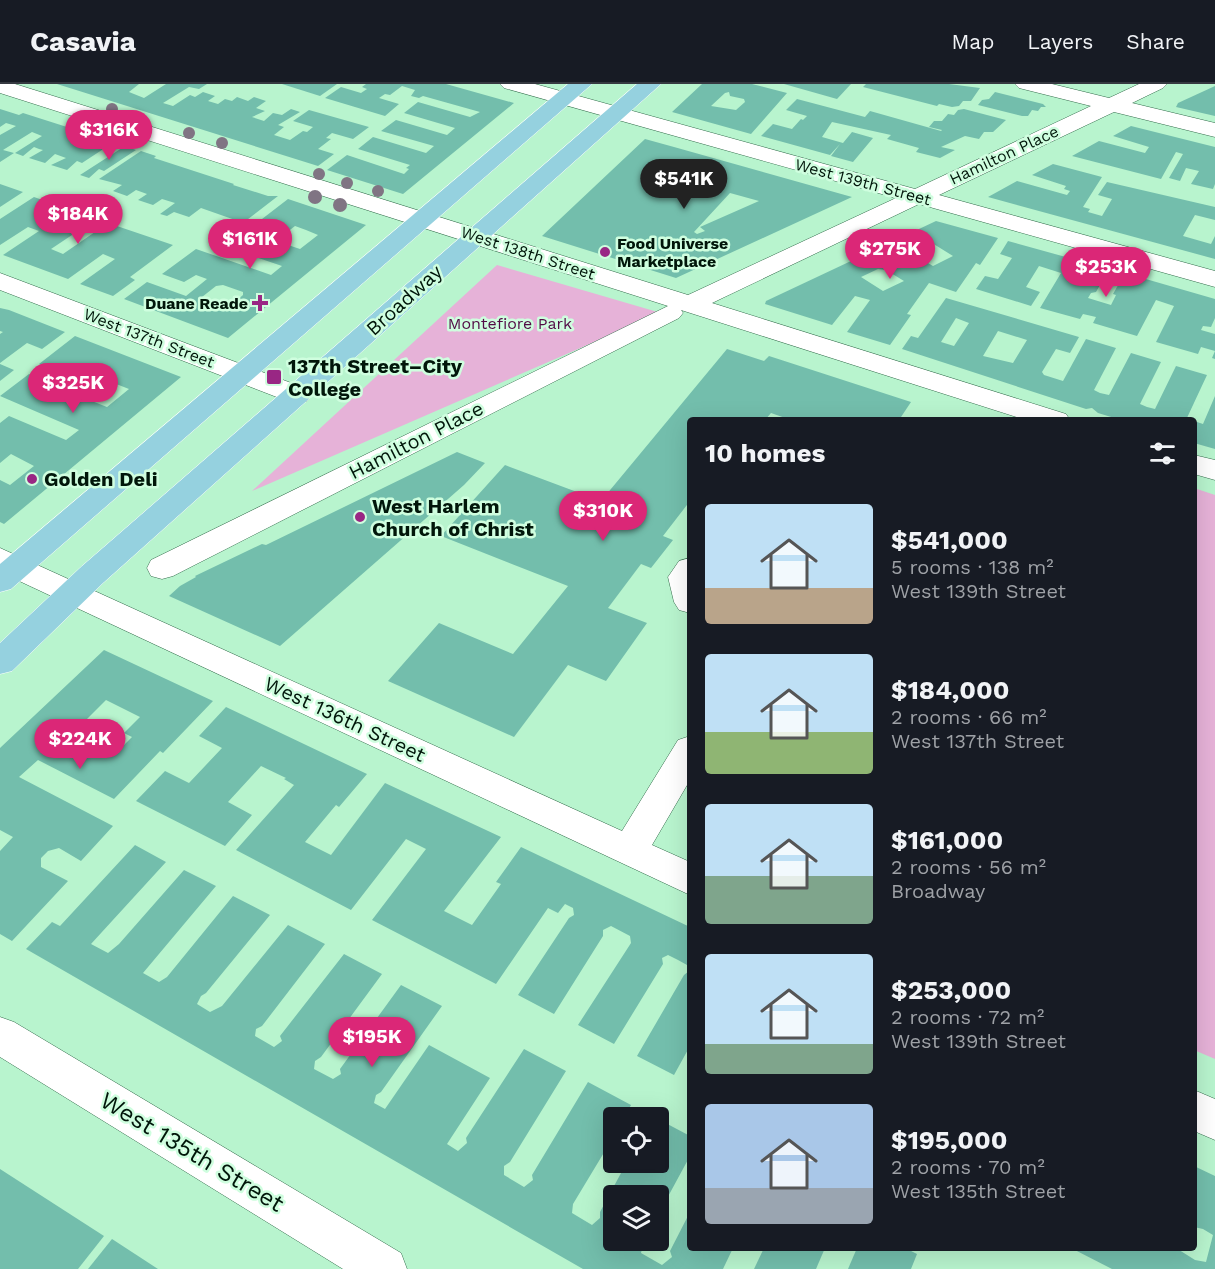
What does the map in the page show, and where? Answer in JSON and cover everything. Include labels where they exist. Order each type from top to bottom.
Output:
[{"type":"main road","name":"Broadway","points":[[0,662],[73,592],[650,84]]},
{"type":"main road","points":[[5,569],[572,91]]},
{"type":"street","name":"West 139th Street","points":[[511,84],[572,91],[617,114],[1215,279]]},
{"type":"street","points":[[1026,84],[1215,130]]},
{"type":"street","name":"Hamilton Place","points":[[162,568],[680,309],[1156,84]]},
{"type":"street","name":"West 138th Street","points":[[0,86],[475,237],[680,309],[1046,417]]},
{"type":"street","name":"West 137th Street","points":[[0,281],[297,395]]},
{"type":"street","points":[[1197,465],[1215,470]]},
{"type":"street","name":"West 136th Street","points":[[5,569],[73,592],[687,878]]},
{"type":"street","points":[[687,573],[684,577],[687,590]]},
{"type":"street","points":[[629,851],[687,755]]},
{"type":"street","name":"West 135th Street","points":[[0,1035],[385,1269]]},
{"type":"street","points":[[1197,1111],[1215,1120]]},
{"type":"green space","name":"Montefiore Park","points":[[497,265],[661,313],[252,491]]},
{"type":"green space","points":[[1197,489],[1215,495],[1215,1059],[1197,1051]]},
{"type":"building","points":[[57,84],[139,84],[129,92],[144,98],[166,84],[207,84],[199,89],[189,87],[163,103],[173,106],[190,95],[195,97],[203,92],[215,96],[208,101],[218,104],[225,99],[232,101],[237,97],[248,101],[254,97],[266,101],[256,108],[265,111],[252,117],[264,121],[273,113],[282,115],[291,109],[300,112],[278,125],[284,127],[274,135],[290,140],[313,127],[293,121],[309,110],[369,127],[353,139],[332,133],[326,138],[331,139],[318,149],[334,154],[318,166]]},
{"type":"building","points":[[282,84],[337,84],[320,96]]},
{"type":"building","points":[[366,84],[446,84],[514,103],[403,194],[327,170],[347,155],[404,174],[410,165],[358,149],[373,137],[426,153],[434,146],[381,131],[396,120],[447,135],[455,128],[404,113],[418,102],[470,117],[480,112],[423,96],[419,98],[411,96],[415,90],[402,86],[390,95],[385,94],[379,98],[399,104],[385,116],[325,98],[341,87],[361,93],[367,89],[362,87]]},
{"type":"building","points":[[702,84],[752,84],[787,93],[751,134],[672,112]],"holes":[[[729,92],[730,96],[744,99],[745,102],[736,110],[711,106],[725,93]]]},
{"type":"building","points":[[784,84],[851,84],[837,99]]},
{"type":"building","points":[[866,84],[949,84],[980,88],[971,101],[963,101],[959,106],[952,107],[939,104],[937,106],[863,87]]},
{"type":"building","points":[[1215,86],[1215,116],[1176,107],[1178,103]]},
{"type":"building","points":[[995,92],[1043,104],[1046,107],[1041,107],[1038,111],[1032,110],[1028,116],[1022,116],[978,105],[982,100],[989,99]]},
{"type":"building","points":[[797,99],[865,117],[870,111],[941,131],[929,127],[934,121],[942,121],[948,114],[954,115],[958,110],[964,109],[1006,120],[993,132],[984,132],[979,139],[965,136],[941,147],[955,150],[940,158],[916,152],[919,148],[887,139],[891,135],[832,122],[822,137],[843,143],[852,132],[873,138],[853,162],[831,156],[840,144],[830,155],[761,136],[773,124],[792,129],[807,116],[786,110]]},
{"type":"building","points":[[0,109],[19,115],[23,113],[114,142],[82,163],[77,161],[67,170],[51,165],[66,158],[55,154],[45,163],[29,158],[43,150],[34,147],[23,156],[15,153],[42,136],[32,132],[3,150],[14,153],[0,162],[0,135],[16,126],[6,123],[0,127]]},
{"type":"building","points":[[1131,126],[1215,147],[1213,189],[1191,184],[1199,171],[1186,168],[1180,181],[1169,178],[1183,154],[1176,152],[1161,179],[1072,156],[1099,141],[1145,153],[1149,147],[1113,136]]},
{"type":"building","points":[[645,139],[852,197],[676,278],[542,236]],"holes":[[[730,193],[759,201],[700,227],[705,231],[697,234],[694,232]]]},
{"type":"building","points":[[125,146],[136,150],[104,171],[99,169],[89,178],[80,175]]},
{"type":"building","points":[[141,151],[156,156],[154,158],[233,185],[268,196],[278,196],[235,229],[229,227],[238,221],[201,208],[189,217],[174,212],[167,216],[160,214],[175,203],[162,199],[153,205],[138,200],[147,194],[136,190],[127,196],[113,191],[122,185],[99,179]]},
{"type":"building","points":[[1053,164],[1102,177],[1083,207],[1090,209],[1088,212],[1102,216],[1112,199],[1098,195],[1107,182],[1215,207],[1215,220],[1195,215],[1183,236],[1211,244],[1215,236],[1215,259],[988,197],[1017,181],[1067,195],[1070,191],[1064,189],[1066,186],[1032,175]]},
{"type":"building","points":[[0,184],[23,192],[0,207]]},
{"type":"building","points":[[34,197],[96,219],[51,249],[63,254],[108,223],[173,245],[130,277],[135,280],[113,296],[80,284],[115,259],[103,254],[68,279],[3,255],[39,231],[28,227],[0,245],[0,219]]},
{"type":"building","points":[[288,199],[366,225],[228,338],[124,299],[147,282],[186,296],[207,279],[196,275],[184,282],[162,274],[196,249],[271,275],[282,266],[229,248],[256,227],[264,230],[274,222],[262,219]],"holes":[[[295,226],[306,230],[318,235],[300,249],[276,241]],[[223,285],[243,292],[243,295],[229,307],[203,300],[202,297],[216,286]]]},
{"type":"building","points":[[936,221],[998,238],[980,265],[976,263],[956,292],[929,283],[907,314],[911,315],[890,345],[847,332],[870,300],[855,296],[832,325],[765,304],[766,301]],"holes":[[[932,243],[953,256],[933,266],[916,256],[915,251]],[[878,269],[886,270],[904,281],[883,291],[861,277]]]},
{"type":"building","points":[[1008,241],[1109,269],[1096,292],[1091,293],[1088,298],[1111,305],[1116,295],[1113,294],[1125,273],[1215,299],[1215,318],[1211,327],[1203,326],[1201,330],[1215,334],[1215,351],[1201,347],[1198,354],[1156,342],[1174,306],[1156,300],[1137,336],[1093,323],[1096,317],[1083,314],[1080,319],[1040,308],[1061,273],[1039,266],[1026,287],[1040,292],[1031,306],[976,289],[985,276],[998,279],[1012,258],[1000,254]]},
{"type":"building","points":[[946,298],[1079,337],[1070,353],[1056,349],[1042,372],[1044,375],[1063,381],[1086,339],[1116,348],[1094,390],[1100,393],[1109,395],[1131,353],[1161,362],[1140,404],[1147,407],[1155,409],[1176,366],[1207,375],[1187,417],[1111,417],[1098,413],[1092,408],[1086,409],[902,349],[911,336],[918,338]],"holes":[[[956,318],[969,323],[954,346],[941,342]],[[998,331],[1027,340],[1013,363],[983,356]]]},
{"type":"building","points":[[0,308],[65,332],[42,349],[27,343],[0,363],[0,334],[3,332],[0,331]]},
{"type":"building","points":[[75,336],[181,377],[4,524],[0,522],[0,480],[10,485],[34,466],[11,454],[0,463],[0,423],[9,416],[66,440],[79,430],[0,396],[29,374],[59,386],[76,372],[68,369],[63,373],[39,364]],"holes":[[[106,380],[129,389],[107,407],[84,398],[85,394]]]},
{"type":"building","points":[[727,349],[764,361],[769,356],[911,402],[901,417],[782,417],[771,413],[768,417],[687,417],[687,505],[663,536],[673,540],[651,568],[641,564],[608,608],[647,623],[606,681],[568,665],[514,737],[388,681],[439,623],[513,654],[568,586],[441,536],[505,465],[601,501]]},
{"type":"building","points":[[0,364],[14,370],[0,381]]},
{"type":"building","points":[[1215,396],[1215,449],[1197,444],[1197,422],[1203,424]]},
{"type":"building","points":[[457,452],[485,463],[464,485],[280,646],[169,596],[195,576],[262,544],[266,545]]},
{"type":"building","points":[[104,650],[213,701],[114,799],[38,760],[19,777],[113,826],[81,861],[59,848],[48,851],[41,858],[41,867],[68,881],[12,941],[0,934],[0,851],[13,837],[0,830],[0,748]],"holes":[[[106,700],[140,717],[124,733],[132,737],[120,749],[78,728]]]},
{"type":"building","points":[[226,707],[367,774],[339,807],[336,805],[305,842],[331,855],[385,783],[501,837],[444,911],[472,925],[501,884],[496,882],[521,847],[687,926],[687,965],[668,955],[662,958],[663,964],[614,1044],[578,1025],[631,943],[630,936],[611,926],[603,930],[603,936],[554,1014],[518,995],[569,918],[574,915],[573,908],[565,904],[558,913],[548,908],[496,984],[372,920],[426,849],[406,839],[351,910],[236,850],[294,785],[284,779],[286,778],[261,766],[228,802],[252,815],[225,846],[136,801],[165,771],[189,783],[222,748],[199,736]]},
{"type":"building","points":[[135,845],[166,862],[91,944],[108,953],[119,944],[184,870],[216,886],[143,973],[159,982],[167,977],[233,896],[270,915],[206,993],[201,996],[197,1004],[210,1012],[222,1006],[288,925],[325,944],[262,1026],[256,1029],[255,1036],[274,1047],[282,1041],[280,1036],[344,954],[382,974],[321,1057],[315,1061],[314,1069],[333,1079],[341,1074],[340,1069],[401,985],[442,1006],[381,1092],[376,1095],[374,1103],[385,1109],[429,1045],[490,1078],[447,1144],[458,1151],[467,1143],[466,1138],[524,1049],[566,1071],[510,1162],[504,1166],[504,1175],[524,1187],[533,1180],[532,1175],[588,1082],[631,1105],[630,1107],[603,1107],[603,1154],[573,1204],[572,1213],[592,1225],[600,1218],[603,1206],[603,1251],[641,1251],[641,1253],[662,1265],[672,1257],[670,1251],[687,1218],[687,1251],[732,1251],[723,1269],[583,1269],[26,949],[52,922],[60,926]]},
{"type":"building","points":[[687,973],[687,1051],[674,1075],[637,1056]]},
{"type":"building","points":[[669,1125],[687,1134],[687,1162],[669,1195],[669,1185],[615,1185],[621,1173],[669,1173]]},
{"type":"building","points":[[1197,1167],[1215,1176],[1215,1269],[1112,1269],[1077,1251],[1181,1251],[1195,1260],[1206,1262],[1213,1235],[1197,1228]]},
{"type":"building","points":[[0,1169],[104,1236],[78,1269],[0,1269]]},
{"type":"building","points":[[112,1239],[158,1269],[88,1269]]},
{"type":"building","points":[[763,1251],[824,1251],[816,1269],[754,1269]]},
{"type":"building","points":[[856,1251],[911,1251],[917,1254],[911,1269],[848,1269]]},
{"type":"place","name":"Food Universe Marketplace","points":[[605,252]]},
{"type":"place","name":"Duane Reade","points":[[260,303]]},
{"type":"place","name":"137th Street–City College","points":[[274,377]]},
{"type":"place","name":"Golden Deli","points":[[32,479]]},
{"type":"place","name":"West Harlem Church of Christ","points":[[360,517]]}]
